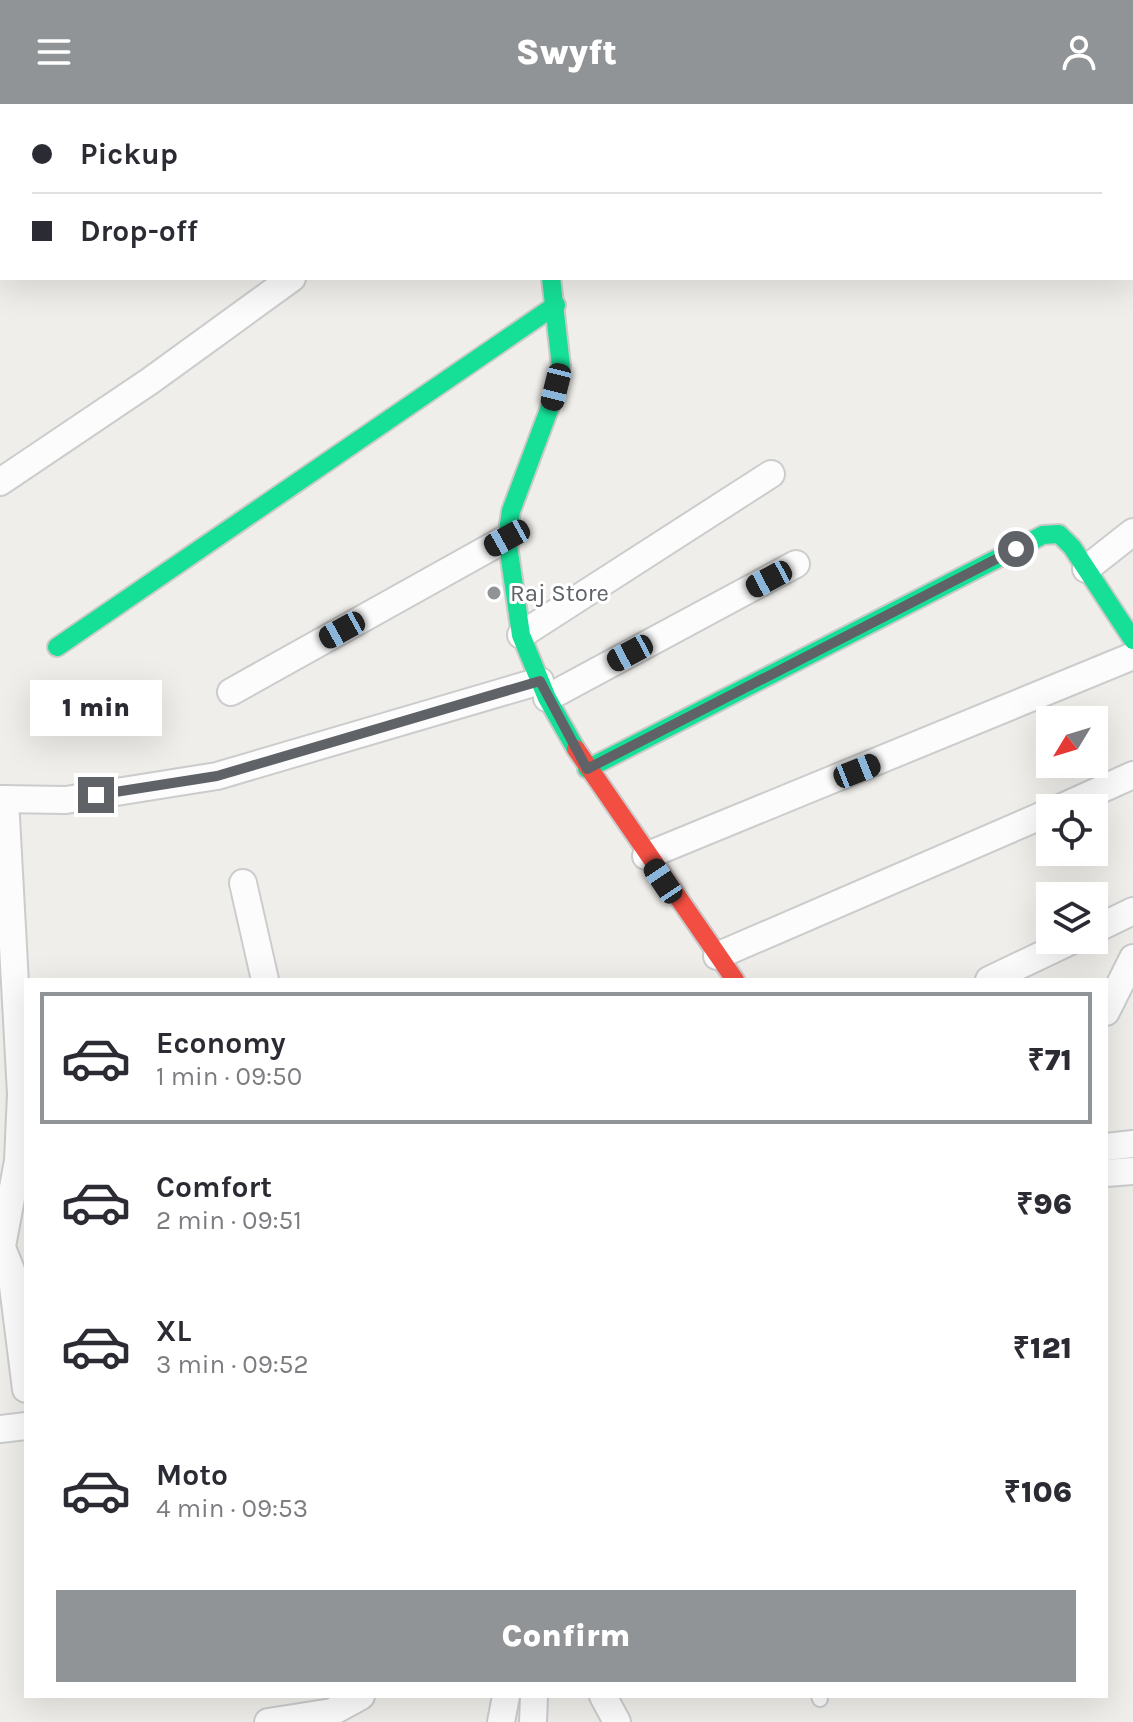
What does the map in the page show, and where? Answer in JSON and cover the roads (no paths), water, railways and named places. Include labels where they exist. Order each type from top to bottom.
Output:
[{"type":"street","points":[[0,482],[150,381],[289,280]]},
{"type":"street","points":[[551,280],[561,366],[550,407],[511,511],[507,538],[521,635],[543,690],[587,769],[734,978]]},
{"type":"street","points":[[57,647],[556,305]]},
{"type":"street","points":[[521,635],[771,474]]},
{"type":"street","points":[[1086,569],[1133,532]]},
{"type":"street","points":[[587,769],[1043,535],[1059,534],[1133,640]]},
{"type":"street","points":[[231,692],[507,538]]},
{"type":"street","points":[[24,1373],[8,1238],[18,1161],[22,1014],[3,799],[66,800],[217,776],[543,690],[796,564]]},
{"type":"street","points":[[646,856],[1133,656]]},
{"type":"street","points":[[1091,794],[1133,775]]},
{"type":"street","points":[[717,956],[1036,818]]},
{"type":"street","points":[[243,883],[265,978]]},
{"type":"street","points":[[1108,923],[1133,911]]},
{"type":"street","points":[[993,978],[1044,954]]},
{"type":"street","points":[[1108,1008],[1133,958]]},
{"type":"street","points":[[1108,1147],[1133,1144]]},
{"type":"street","points":[[1108,1173],[1133,1171]]},
{"type":"street","points":[[0,1429],[24,1426]]},
{"type":"street","points":[[268,1722],[332,1712],[357,1698]]},
{"type":"street","points":[[501,1722],[506,1698]]},
{"type":"street","points":[[533,1722],[534,1698]]},
{"type":"street","points":[[604,1698],[617,1722]]},
{"type":"place","name":"Raj Store","points":[[494,593]]}]
